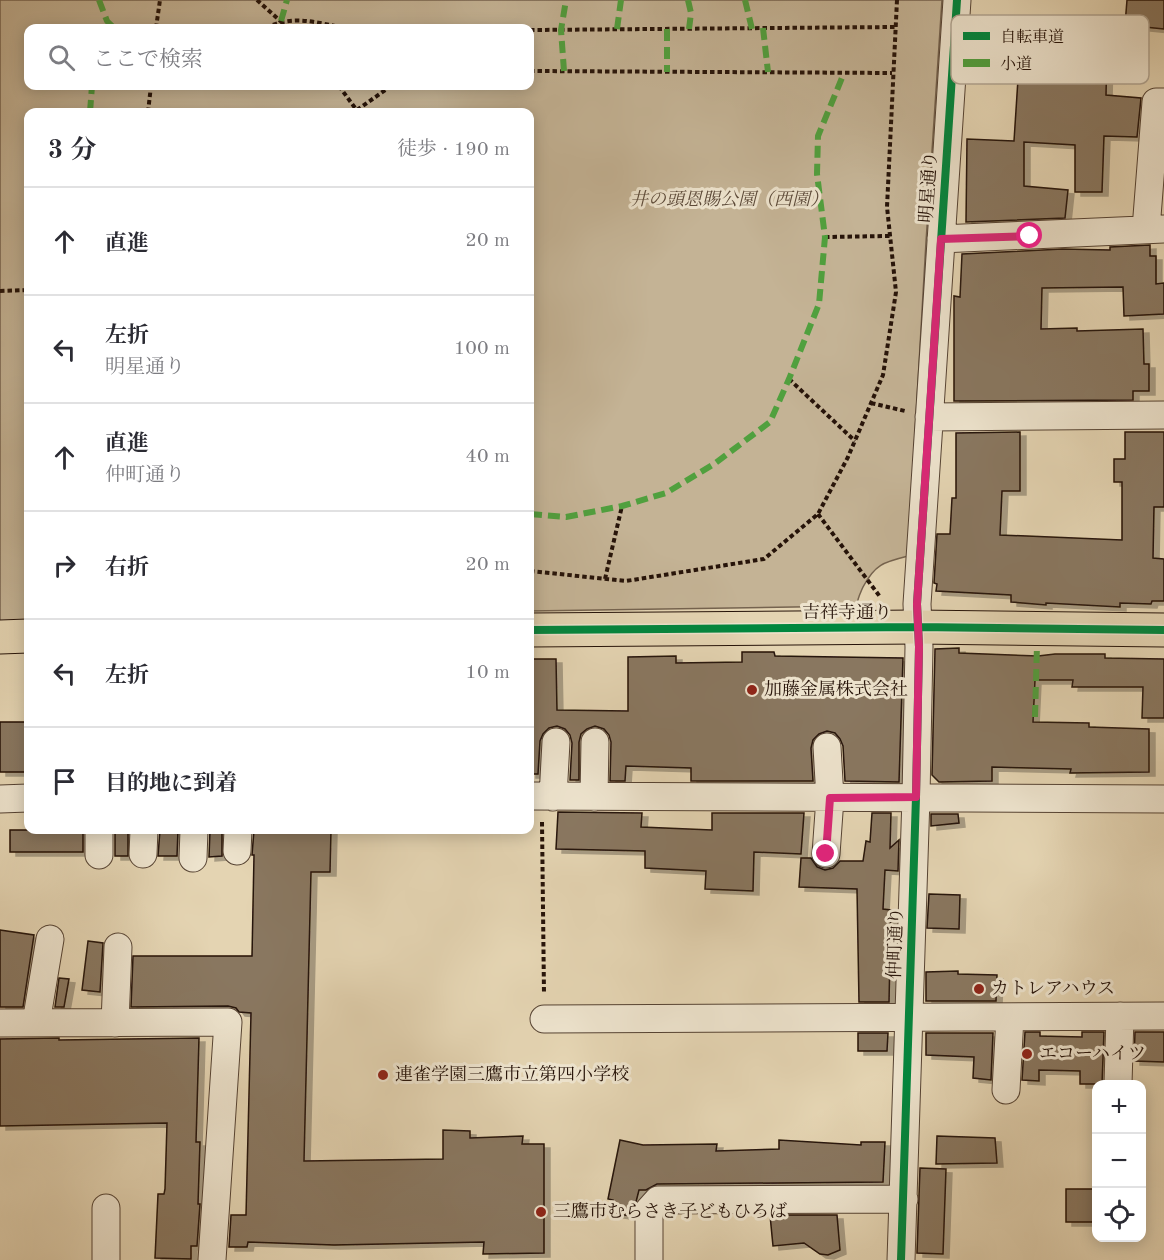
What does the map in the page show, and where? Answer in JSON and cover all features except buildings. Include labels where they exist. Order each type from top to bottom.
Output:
[{"type":"main road","name":"吉祥寺通り","points":[[534,630],[917,627],[1164,630]]},
{"type":"main road","points":[[0,637],[24,636]]},
{"type":"street","name":"明星通り","points":[[956,15],[957,0]]},
{"type":"street","name":"明星通り","points":[[917,627],[951,84]]},
{"type":"street","points":[[941,239],[1155,229],[1155,102],[1164,102]]},
{"type":"street","points":[[929,417],[1164,415]]},
{"type":"street","name":"仲町通り","points":[[901,1260],[916,797],[917,627]]},
{"type":"street","points":[[556,742],[541,797],[1164,799]]},
{"type":"street","points":[[594,797],[595,742]]},
{"type":"street","points":[[826,854],[830,798],[827,747]]},
{"type":"street","points":[[0,799],[24,798]]},
{"type":"street","points":[[193,858],[194,834]]},
{"type":"street","points":[[36,1023],[50,939]]},
{"type":"street","points":[[115,1023],[118,947]]},
{"type":"street","points":[[1118,1080],[1120,1016]]},
{"type":"street","points":[[544,1019],[1164,1016]]},
{"type":"street","points":[[1006,1090],[1010,1017]]},
{"type":"street","points":[[0,1023],[228,1022],[212,1260]]},
{"type":"street","points":[[649,1260],[649,1210],[657,1200],[904,1199]]},
{"type":"street","points":[[106,1208],[106,1260]]},
{"type":"path","points":[[157,24],[160,0]]},
{"type":"path","points":[[257,0],[284,24]]},
{"type":"path","points":[[534,571],[626,581],[764,559],[818,514],[855,441],[883,375],[896,292],[887,207],[897,0]]},
{"type":"path","points":[[275,24],[281,21],[296,20],[321,24]]},
{"type":"path","points":[[534,30],[895,27]]},
{"type":"path","points":[[534,71],[892,73]]},
{"type":"path","points":[[148,108],[151,90]]},
{"type":"path","points":[[342,90],[355,108]]},
{"type":"path","points":[[361,108],[386,90]]},
{"type":"path","points":[[825,237],[890,236]]},
{"type":"path","points":[[0,291],[24,290]]},
{"type":"path","points":[[789,379],[855,441]]},
{"type":"path","points":[[871,403],[929,417]]},
{"type":"path","points":[[605,579],[622,506]]},
{"type":"path","points":[[818,514],[885,604]]},
{"type":"path","points":[[541,797],[544,1019]]},
{"type":"green space","name":"井の頭恩賜公園（西園）","points":[[0,0],[942,0],[908,556],[886,562],[876,569],[863,587],[857,606],[534,611],[534,108],[24,108],[24,621],[0,622]]},
{"type":"marked path","points":[[99,0],[110,24]]},
{"type":"marked path","points":[[281,21],[287,0]]},
{"type":"marked path","points":[[564,71],[561,30],[566,0]]},
{"type":"marked path","points":[[617,29],[621,0]]},
{"type":"marked path","points":[[688,0],[691,13],[689,29]]},
{"type":"marked path","points":[[745,0],[752,29]]},
{"type":"marked path","points":[[763,28],[768,72]]},
{"type":"marked path","points":[[667,29],[667,72]]},
{"type":"marked path","points":[[534,514],[566,517],[622,506],[666,493],[714,464],[770,422],[819,304],[825,237],[817,174],[818,136],[844,73]]},
{"type":"marked path","points":[[90,108],[92,90]]},
{"type":"marked path","points":[[1035,717],[1037,645]]},
{"type":"cycle path","points":[[956,15],[957,0]]},
{"type":"cycle path","points":[[901,1260],[916,797],[919,647],[917,604],[951,84]]},
{"type":"cycle path","points":[[534,630],[917,627],[1164,630]]},
{"type":"place","name":"加藤金属株式会社","points":[[752,690]]},
{"type":"place","name":"カトレアハウス","points":[[979,989]]},
{"type":"place","name":"エコーハイツ","points":[[1027,1054]]},
{"type":"place","name":"連雀学園三鷹市立第四小学校","points":[[383,1075]]},
{"type":"place","name":"三鷹市むらさき子どもひろば","points":[[541,1212]]},
{"type":"route","points":[[826,854],[830,798],[916,797],[919,647],[917,604],[941,239],[1030,236]]}]
